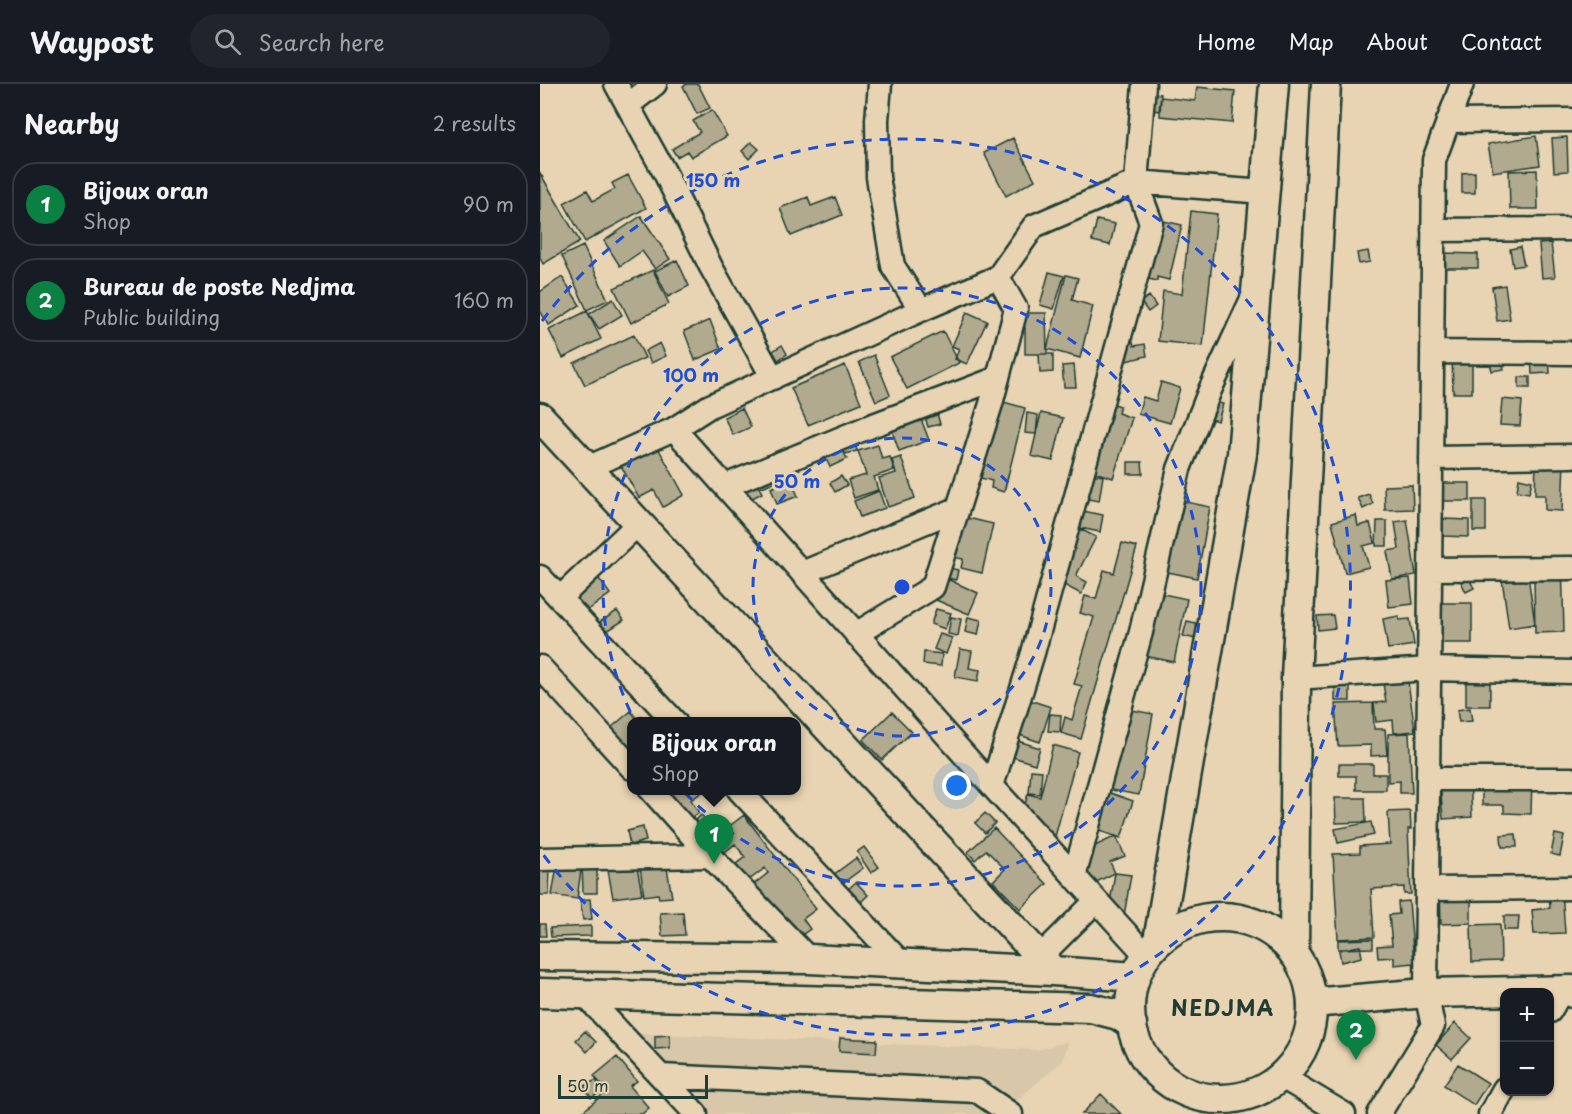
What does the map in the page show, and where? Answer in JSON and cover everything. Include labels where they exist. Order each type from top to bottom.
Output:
[{"type":"street","points":[[616,84],[666,175],[711,267],[773,378]]},
{"type":"street","points":[[628,105],[655,84]]},
{"type":"street","points":[[880,84],[877,120],[878,177],[893,266],[921,310]]},
{"type":"street","points":[[992,786],[1033,653],[1150,223],[1136,182],[1144,84]]},
{"type":"street","points":[[540,956],[809,959],[902,964],[1047,963],[1146,958],[1172,931],[1188,923],[1218,917],[1248,921],[1275,935],[1294,954],[1307,977],[1312,1004],[1309,1031],[1299,1056],[1282,1077],[1256,1093],[1226,1100],[1196,1096],[1168,1083],[1146,1061],[1133,1034],[1130,1003],[1146,958],[1242,454],[1274,84]]},
{"type":"street","points":[[1294,954],[1296,678],[1326,84]]},
{"type":"street","points":[[1379,1114],[1433,1026],[1426,993],[1434,160],[1462,84]]},
{"type":"street","points":[[1448,121],[1572,120]]},
{"type":"street","points":[[587,468],[674,429],[710,406],[998,276],[1034,226],[1136,182],[1264,192]]},
{"type":"street","points":[[1433,230],[1572,230]]},
{"type":"street","points":[[856,634],[933,587],[998,378],[1016,309],[998,276]]},
{"type":"street","points":[[1074,877],[1141,632],[1179,469],[1210,390],[1257,289]]},
{"type":"street","points":[[1432,352],[1572,353]]},
{"type":"street","points":[[725,486],[871,426],[998,378]]},
{"type":"street","points":[[540,417],[1047,963]]},
{"type":"street","points":[[674,429],[1146,958]]},
{"type":"street","points":[[1431,458],[1572,456]]},
{"type":"street","points":[[802,573],[957,509]]},
{"type":"street","points":[[560,598],[639,523]]},
{"type":"street","points":[[1430,569],[1572,568]]},
{"type":"street","points":[[540,577],[670,717]]},
{"type":"street","points":[[540,667],[627,763]]},
{"type":"street","points":[[1296,678],[1429,669],[1572,672]]},
{"type":"street","points":[[1428,779],[1572,780]]},
{"type":"street","points":[[655,795],[710,856],[809,959]]},
{"type":"street","points":[[745,795],[902,964]]},
{"type":"street","points":[[540,859],[710,856]]},
{"type":"street","points":[[1428,889],[1572,888]]},
{"type":"street","points":[[1047,963],[1096,901]]},
{"type":"street","points":[[540,993],[1091,1008],[1118,1016],[1132,1024]]},
{"type":"street","points":[[1312,1004],[1426,993],[1564,997]]},
{"type":"street","points":[[584,994],[696,1114]]},
{"type":"street","points":[[662,1076],[977,1091],[1011,1114]]},
{"type":"street","points":[[1282,1077],[1344,1114]]},
{"type":"street","points":[[1490,1114],[1500,1096]]},
{"type":"shaded area","points":[[631,1033],[1038,1050],[1069,1041],[1062,1061],[1005,1111],[1007,1114],[711,1114]]},
{"type":"building","points":[[698,84],[710,108],[697,114],[683,86]]},
{"type":"building","points":[[1197,87],[1235,91],[1232,123],[1160,116],[1161,97],[1195,101]]},
{"type":"building","points":[[1152,93],[1161,94],[1159,111],[1149,109]]},
{"type":"building","points":[[712,110],[727,136],[691,157],[687,151],[677,157],[672,149],[700,132],[693,121]]},
{"type":"building","points":[[1536,136],[1540,165],[1493,172],[1488,144]]},
{"type":"building","points":[[1567,137],[1568,171],[1554,172],[1552,138]]},
{"type":"building","points":[[1013,138],[1035,180],[1006,196],[984,153]]},
{"type":"building","points":[[751,142],[759,149],[749,159],[742,151]]},
{"type":"building","points":[[1537,170],[1538,209],[1510,209],[1509,171]]},
{"type":"building","points":[[1475,172],[1475,193],[1462,193],[1462,173]]},
{"type":"building","points":[[540,173],[580,242],[543,264],[540,258]]},
{"type":"building","points":[[628,175],[646,208],[585,242],[564,203],[587,190],[593,201],[615,189],[612,183]]},
{"type":"building","points":[[808,197],[811,206],[835,197],[842,215],[791,236],[780,208]]},
{"type":"building","points":[[1191,211],[1217,214],[1203,346],[1158,341],[1163,291],[1182,294]]},
{"type":"building","points":[[641,216],[670,259],[655,269],[642,251],[620,266],[604,241]]},
{"type":"building","points":[[1146,217],[1182,225],[1169,280],[1157,277],[1157,281],[1133,275]]},
{"type":"building","points":[[1097,220],[1115,224],[1110,245],[1092,241]]},
{"type":"building","points":[[1551,243],[1555,277],[1542,278],[1539,244]]},
{"type":"building","points":[[583,246],[608,300],[587,310],[562,256]]},
{"type":"building","points":[[1520,247],[1524,265],[1513,267],[1510,249]]},
{"type":"building","points":[[1368,251],[1370,262],[1359,264],[1357,253]]},
{"type":"building","points":[[1442,253],[1478,254],[1478,268],[1442,268]]},
{"type":"building","points":[[677,260],[689,286],[668,297],[655,271]]},
{"type":"building","points":[[653,270],[669,304],[631,323],[614,288]]},
{"type":"building","points":[[1049,272],[1064,276],[1054,309],[1040,305]]},
{"type":"building","points":[[1066,275],[1078,278],[1072,300],[1093,306],[1080,358],[1047,349]]},
{"type":"building","points":[[562,277],[580,305],[549,325],[540,311],[540,292]]},
{"type":"building","points":[[1505,285],[1510,319],[1497,321],[1492,287]]},
{"type":"building","points":[[1149,296],[1156,306],[1148,312],[1141,302]]},
{"type":"building","points":[[613,299],[622,315],[599,329],[589,314]]},
{"type":"building","points":[[587,311],[601,339],[563,358],[549,330]]},
{"type":"building","points":[[967,312],[987,321],[967,364],[955,359],[959,349],[952,346]]},
{"type":"building","points":[[1016,313],[1046,313],[1047,354],[1025,354],[1025,328],[1016,328]]},
{"type":"building","points":[[710,320],[721,349],[695,360],[684,331]]},
{"type":"building","points":[[1129,326],[1134,346],[1145,344],[1147,356],[1122,362]]},
{"type":"building","points":[[943,331],[959,363],[907,389],[890,357]]},
{"type":"building","points":[[634,335],[645,358],[585,385],[574,363]]},
{"type":"building","points":[[660,343],[666,356],[651,363],[645,351]]},
{"type":"building","points":[[782,345],[787,354],[778,360],[773,351]]},
{"type":"building","points":[[1452,353],[1472,353],[1472,393],[1453,393]]},
{"type":"building","points":[[1549,353],[1550,373],[1532,374],[1531,354]]},
{"type":"building","points":[[1039,354],[1053,354],[1053,372],[1040,373]]},
{"type":"building","points":[[874,355],[890,395],[876,401],[859,362]]},
{"type":"building","points":[[1501,356],[1504,369],[1492,371],[1489,358]]},
{"type":"building","points":[[845,365],[861,403],[808,425],[791,388]]},
{"type":"building","points":[[1074,365],[1076,387],[1064,387],[1062,366]]},
{"type":"building","points":[[1519,377],[1530,377],[1530,388],[1519,388]]},
{"type":"building","points":[[1161,382],[1180,388],[1170,423],[1138,414],[1143,397],[1156,401]]},
{"type":"building","points":[[993,399],[1025,408],[1004,492],[991,488],[992,481],[974,476]]},
{"type":"building","points":[[1100,399],[1120,406],[1118,413],[1132,418],[1113,478],[1085,469]]},
{"type":"building","points":[[1502,399],[1522,401],[1520,426],[1500,425]]},
{"type":"building","points":[[1211,401],[1223,404],[1218,421],[1207,418]]},
{"type":"building","points":[[742,408],[751,427],[733,435],[724,417]]},
{"type":"building","points":[[936,410],[940,424],[928,427],[924,413]]},
{"type":"building","points":[[1027,413],[1038,415],[1036,434],[1025,433]]},
{"type":"building","points":[[1041,413],[1063,418],[1053,461],[1031,456]]},
{"type":"building","points":[[919,414],[929,440],[899,451],[890,425]]},
{"type":"building","points":[[854,438],[857,451],[845,454],[842,441]]},
{"type":"building","points":[[838,440],[847,459],[830,467],[821,449]]},
{"type":"building","points":[[656,444],[684,495],[663,507],[654,490],[639,498],[620,464]]},
{"type":"building","points":[[878,445],[882,459],[890,457],[894,470],[874,477],[878,490],[854,498],[848,480],[866,475],[858,451]]},
{"type":"building","points":[[901,457],[915,498],[888,507],[879,478],[896,473],[892,460]]},
{"type":"building","points":[[785,459],[792,474],[760,488],[754,473]]},
{"type":"building","points":[[1536,460],[1564,461],[1562,511],[1545,510],[1545,495],[1535,495]]},
{"type":"building","points":[[1128,462],[1142,462],[1143,474],[1128,474]]},
{"type":"building","points":[[750,470],[762,493],[739,505]]},
{"type":"building","points":[[1080,472],[1103,476],[1099,501],[1076,497]]},
{"type":"building","points":[[841,476],[847,485],[835,492],[830,483]]},
{"type":"building","points":[[1519,478],[1532,481],[1529,493],[1517,491]]},
{"type":"building","points":[[791,480],[798,496],[777,504],[771,488]]},
{"type":"building","points":[[1438,483],[1470,483],[1470,501],[1439,501]]},
{"type":"building","points":[[1412,485],[1413,509],[1385,510],[1384,486]]},
{"type":"building","points":[[879,491],[885,508],[860,517],[854,501]]},
{"type":"building","points":[[1369,494],[1373,504],[1363,509],[1358,498]]},
{"type":"building","points":[[1172,499],[1210,507],[1197,578],[1158,570]]},
{"type":"building","points":[[1473,500],[1486,500],[1486,531],[1473,531]]},
{"type":"building","points":[[1073,509],[1103,515],[1100,532],[1070,526]]},
{"type":"building","points":[[1356,515],[1358,526],[1370,523],[1375,543],[1363,546],[1369,567],[1345,573],[1332,522]]},
{"type":"building","points":[[959,516],[993,524],[982,573],[961,568],[963,559],[949,556]]},
{"type":"building","points":[[1443,519],[1469,520],[1469,537],[1443,536]]},
{"type":"building","points":[[1407,520],[1416,575],[1392,579],[1387,551],[1399,549],[1395,522]]},
{"type":"building","points":[[1377,521],[1387,521],[1387,546],[1376,546]]},
{"type":"building","points":[[1076,527],[1096,537],[1076,576],[1087,582],[1081,594],[1049,577]]},
{"type":"building","points":[[1122,543],[1137,547],[1081,739],[1061,733],[1065,717],[1072,720],[1082,686],[1074,684],[1094,617],[1080,613],[1085,596],[1096,599],[1104,570],[1114,573]]},
{"type":"building","points":[[1526,562],[1535,624],[1509,628],[1500,565]]},
{"type":"building","points":[[1562,562],[1564,632],[1535,633],[1534,578]]},
{"type":"building","points":[[945,567],[958,570],[956,580],[943,577]]},
{"type":"building","points":[[1463,568],[1474,588],[1466,592],[1456,572]]},
{"type":"building","points":[[597,576],[610,594],[584,613],[570,595]]},
{"type":"building","points":[[945,578],[978,593],[969,614],[936,600]]},
{"type":"building","points":[[1410,578],[1413,604],[1389,607],[1386,580]]},
{"type":"building","points":[[1149,591],[1187,599],[1174,662],[1136,654]]},
{"type":"building","points":[[1442,603],[1472,603],[1472,643],[1442,643]]},
{"type":"building","points":[[936,609],[951,613],[945,629],[931,624]]},
{"type":"building","points":[[617,611],[624,620],[601,635],[595,625]]},
{"type":"building","points":[[1333,615],[1335,628],[1318,630],[1317,616]]},
{"type":"building","points":[[1399,616],[1399,620],[1410,619],[1414,645],[1388,649],[1383,619]]},
{"type":"building","points":[[951,617],[961,619],[958,636],[948,634]]},
{"type":"building","points":[[968,617],[981,620],[978,635],[965,632]]},
{"type":"building","points":[[1187,621],[1200,624],[1196,639],[1183,636]]},
{"type":"building","points":[[940,634],[952,638],[946,654],[934,649]]},
{"type":"building","points":[[960,649],[972,651],[969,668],[980,670],[978,681],[955,677]]},
{"type":"building","points":[[924,652],[942,654],[941,666],[923,664]]},
{"type":"building","points":[[1406,668],[1415,731],[1394,733],[1393,720],[1376,722],[1374,703],[1386,702],[1381,671]]},
{"type":"building","points":[[1466,671],[1490,671],[1490,706],[1466,706]]},
{"type":"building","points":[[1335,682],[1350,682],[1350,701],[1335,701]]},
{"type":"building","points":[[1020,697],[1051,707],[1040,742],[1008,731]]},
{"type":"building","points":[[1373,703],[1374,729],[1385,729],[1387,755],[1371,756],[1371,745],[1338,746],[1335,704]]},
{"type":"building","points":[[1470,708],[1472,721],[1459,722],[1457,710]]},
{"type":"building","points":[[1132,710],[1153,714],[1139,795],[1094,787],[1107,752],[1120,754],[1122,741],[1115,716],[1131,718]]},
{"type":"building","points":[[631,711],[636,717],[627,717],[627,757],[606,732]]},
{"type":"building","points":[[892,712],[912,732],[882,760],[863,740]]},
{"type":"building","points":[[1050,714],[1061,715],[1060,732],[1048,731]]},
{"type":"building","points":[[1409,733],[1412,793],[1400,793],[1400,781],[1388,782],[1388,734]]},
{"type":"building","points":[[1018,741],[1040,748],[1035,764],[1013,757]]},
{"type":"building","points":[[1053,745],[1078,752],[1053,844],[1021,818],[1028,794],[1040,797]]},
{"type":"building","points":[[1339,764],[1373,764],[1373,774],[1386,774],[1386,790],[1356,790],[1356,776],[1339,776]]},
{"type":"building","points":[[1031,770],[1042,771],[1040,794],[1029,793]]},
{"type":"building","points":[[1532,775],[1531,814],[1504,813],[1504,805],[1482,805],[1482,782]]},
{"type":"building","points":[[1470,780],[1472,817],[1443,819],[1440,782]]},
{"type":"building","points":[[1096,788],[1133,801],[1121,838],[1084,826]]},
{"type":"building","points":[[666,795],[698,795],[691,800],[699,813],[683,823]]},
{"type":"building","points":[[1335,798],[1365,798],[1366,822],[1336,823]]},
{"type":"building","points":[[1410,811],[1411,829],[1408,829],[1411,894],[1404,894],[1404,887],[1371,889],[1374,937],[1338,939],[1333,854],[1360,853],[1360,846],[1390,844],[1388,812]]},
{"type":"building","points":[[985,813],[995,823],[985,833],[975,823]]},
{"type":"building","points":[[701,815],[710,823],[700,834],[691,825]]},
{"type":"building","points":[[744,815],[816,909],[803,919],[810,929],[799,937],[753,885],[768,873],[765,868],[744,884],[732,867],[745,857],[735,844],[721,855],[710,841]]},
{"type":"building","points":[[1371,822],[1374,835],[1338,843],[1335,829]]},
{"type":"building","points":[[643,827],[646,841],[630,845],[627,831]]},
{"type":"building","points":[[994,828],[1047,884],[1020,909],[993,881],[1005,869],[986,850],[975,860],[968,852]]},
{"type":"building","points":[[1516,834],[1517,847],[1502,847],[1501,835]]},
{"type":"building","points":[[1555,834],[1564,836],[1560,856],[1551,854]]},
{"type":"building","points":[[1116,836],[1125,856],[1110,862],[1115,873],[1092,884],[1078,854]]},
{"type":"building","points":[[864,847],[879,867],[871,873],[857,852]]},
{"type":"building","points":[[856,858],[863,868],[836,888],[829,878]]},
{"type":"building","points":[[636,861],[642,894],[613,898],[607,865]]},
{"type":"building","points":[[666,862],[672,897],[659,898],[658,894],[644,896],[640,866]]},
{"type":"building","points":[[582,863],[597,863],[597,893],[583,893]]},
{"type":"building","points":[[540,866],[550,866],[549,895],[540,895]]},
{"type":"building","points":[[557,866],[581,870],[577,899],[552,895]]},
{"type":"building","points":[[1115,873],[1131,875],[1124,916],[1108,914]]},
{"type":"building","points":[[856,882],[868,895],[857,906],[845,892]]},
{"type":"building","points":[[1471,888],[1471,923],[1441,924],[1440,889]]},
{"type":"building","points":[[1562,891],[1565,933],[1534,934],[1532,910],[1550,908],[1549,892]]},
{"type":"building","points":[[590,899],[592,919],[583,920],[580,900]]},
{"type":"building","points":[[1409,901],[1414,963],[1394,965],[1394,957],[1378,958],[1377,946],[1392,945],[1389,915],[1399,914],[1398,902]]},
{"type":"building","points":[[683,912],[685,935],[662,936],[660,913]]},
{"type":"building","points":[[1504,916],[1519,916],[1518,930],[1504,930]]},
{"type":"building","points":[[540,924],[545,924],[546,936],[540,936]]},
{"type":"building","points":[[1500,924],[1501,961],[1472,962],[1471,925]]},
{"type":"building","points":[[591,926],[591,936],[551,937],[550,928]]},
{"type":"building","points":[[1373,939],[1373,948],[1338,949],[1338,940]]},
{"type":"building","points":[[1360,946],[1362,957],[1341,962],[1339,950]]},
{"type":"building","points":[[1455,1023],[1471,1038],[1452,1059],[1436,1045]]},
{"type":"building","points":[[585,1031],[596,1042],[587,1052],[576,1040]]},
{"type":"building","points":[[670,1035],[670,1048],[655,1049],[655,1036]]},
{"type":"building","points":[[840,1038],[877,1040],[876,1053],[839,1051]]},
{"type":"building","points":[[617,1057],[637,1081],[630,1086],[649,1108],[642,1114],[580,1114],[607,1091],[594,1076]]},
{"type":"building","points":[[1458,1064],[1488,1083],[1474,1105],[1444,1085]]},
{"type":"building","points":[[596,1080],[602,1092],[591,1098],[584,1086]]},
{"type":"building","points":[[1101,1094],[1121,1114],[1082,1114]]},
{"type":"place","name":"Bijoux oran","points":[[714,864]]},
{"type":"place","name":"Bureau de poste Nedjma","points":[[1356,1060]]},
{"type":"district","name":"NEDJMA","points":[[1223,1009]]}]
